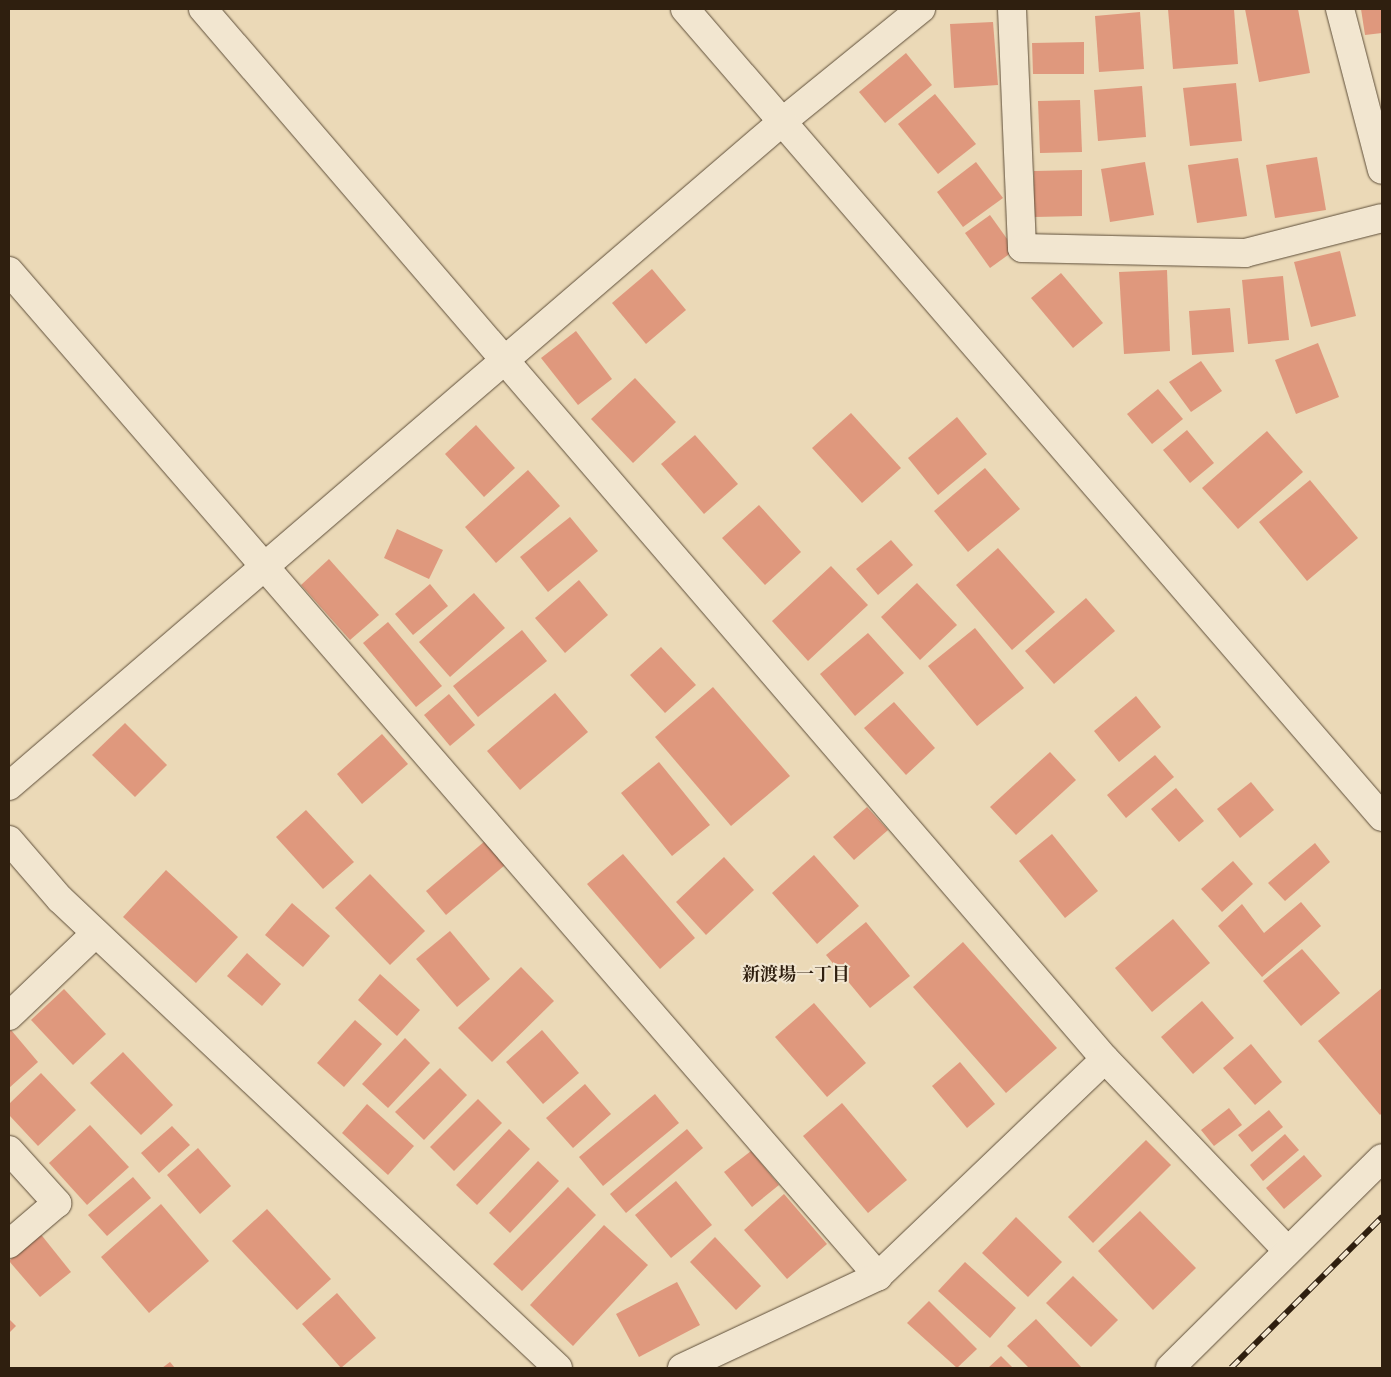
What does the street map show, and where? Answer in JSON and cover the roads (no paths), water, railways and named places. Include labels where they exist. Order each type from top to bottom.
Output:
[{"type":"street","points":[[203,9],[1105,1059],[1288,1251]]},
{"type":"street","points":[[685,9],[1382,817]]},
{"type":"street","points":[[9,786],[265,570],[783,121],[921,9]]},
{"type":"street","points":[[1012,9],[1022,248],[1245,253],[1382,218]]},
{"type":"street","points":[[1340,9],[1382,170]]},
{"type":"street","points":[[9,271],[265,570],[878,1276]]},
{"type":"street","points":[[9,840],[96,933],[558,1368]]},
{"type":"street","points":[[9,1016],[96,933]]},
{"type":"street","points":[[682,1368],[878,1276],[1105,1059]]},
{"type":"street","points":[[9,1150],[57,1203],[9,1244]]},
{"type":"street","points":[[1170,1368],[1382,1158]]},
{"type":"railway","points":[[1231,1368],[1382,1217]]},
{"type":"district","name":"新渡場一丁目","points":[[796,974]]}]
